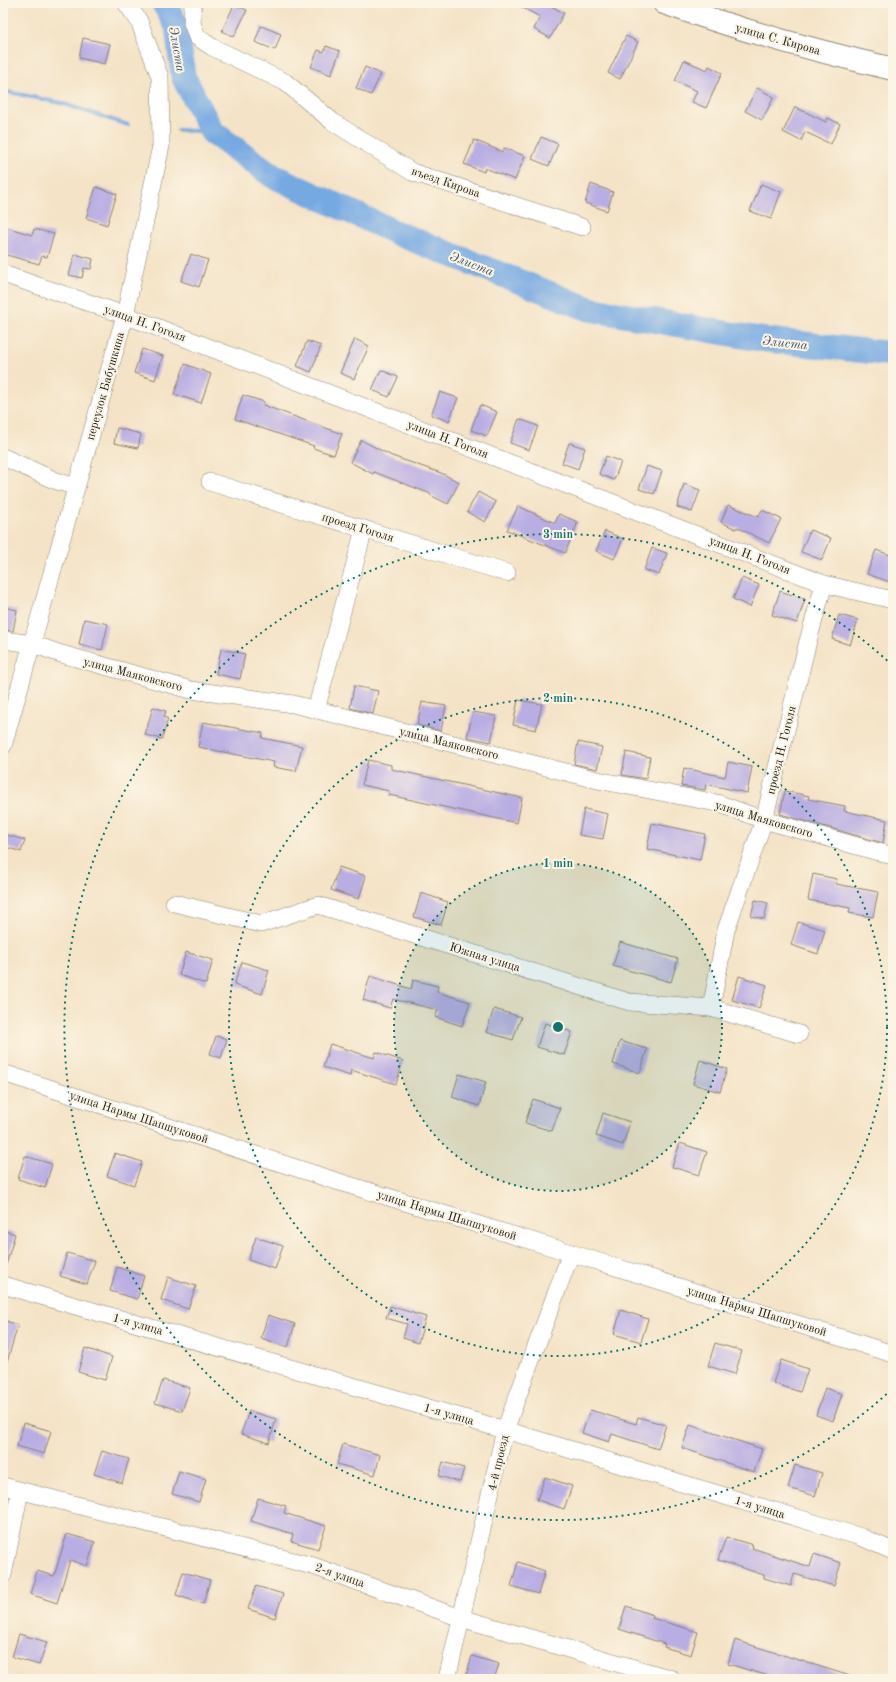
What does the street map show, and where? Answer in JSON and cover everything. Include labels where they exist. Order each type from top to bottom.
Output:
[{"type":"main road","name":"улица С. Кирова","points":[[664,3],[709,19],[842,57],[893,69]]},
{"type":"street","name":"переулок Бабушкина","points":[[3,746],[125,315],[161,146],[160,77],[139,21],[127,3]]},
{"type":"street","name":"въезд Кирова","points":[[193,3],[192,23],[197,36],[212,47],[285,82],[333,122],[412,172],[582,227]]},
{"type":"street","name":"улица Н. Гоголя","points":[[3,274],[125,315],[824,584],[893,600]]},
{"type":"street","points":[[3,457],[54,480],[76,488]]},
{"type":"street","name":"проезд Гоголя","points":[[210,482],[507,573]]},
{"type":"street","points":[[316,710],[364,529]]},
{"type":"street","name":"проезд Н. Гоголя","points":[[711,1008],[726,930],[764,820],[808,641],[824,584]]},
{"type":"street","name":"улица Маяковского","points":[[3,640],[33,644],[58,653],[191,690],[293,704],[602,781],[717,803],[764,820],[893,856]]},
{"type":"street","name":"Южная улица","points":[[174,904],[261,924],[318,905],[630,1002],[711,1008],[800,1034]]},
{"type":"street","name":"улица Нармы Шапшуковой","points":[[3,1073],[336,1181],[893,1354]]},
{"type":"street","name":"4-й проезд","points":[[447,1679],[505,1430],[571,1253]]},
{"type":"street","name":"1-я улица","points":[[3,1285],[505,1430],[861,1537],[893,1551]]},
{"type":"street","name":"2-я улица","points":[[3,1486],[313,1566],[461,1618],[672,1679]]},
{"type":"street","points":[[3,1575],[20,1491]]},
{"type":"building","points":[[514,3],[545,3],[564,13],[550,38],[534,29],[540,17]]},
{"type":"building","points":[[234,5],[247,10],[234,37],[222,31]]},
{"type":"building","points":[[261,26],[281,34],[275,50],[255,42]]},
{"type":"building","points":[[626,36],[638,42],[620,79],[608,73]]},
{"type":"building","points":[[83,38],[110,44],[105,64],[79,58]]},
{"type":"building","points":[[326,46],[340,51],[331,75],[311,67],[318,50],[324,52]]},
{"type":"building","points":[[684,60],[707,70],[709,66],[722,73],[706,108],[692,102],[697,91],[675,81]]},
{"type":"building","points":[[365,67],[381,74],[371,95],[356,88]]},
{"type":"building","points":[[757,88],[774,97],[762,120],[745,111]]},
{"type":"building","points":[[795,107],[826,122],[828,118],[840,124],[831,144],[805,132],[801,141],[783,132]]},
{"type":"building","points":[[541,137],[558,144],[549,166],[532,159]]},
{"type":"building","points":[[474,140],[503,152],[504,148],[525,156],[515,180],[485,168],[484,172],[464,164]]},
{"type":"building","points":[[591,184],[613,192],[607,211],[585,203]]},
{"type":"building","points":[[761,184],[781,192],[771,219],[750,211]]},
{"type":"building","points":[[96,187],[117,194],[107,225],[86,218]]},
{"type":"building","points":[[3,226],[32,235],[34,229],[54,234],[47,257],[42,256],[39,264],[3,254]]},
{"type":"building","points":[[75,254],[93,259],[91,269],[84,268],[82,278],[69,275]]},
{"type":"building","points":[[191,254],[208,260],[199,287],[181,281]]},
{"type":"building","points":[[355,339],[369,346],[354,379],[340,373]]},
{"type":"building","points":[[307,341],[321,346],[311,372],[297,366]]},
{"type":"building","points":[[142,349],[163,356],[155,380],[134,373]]},
{"type":"building","points":[[185,364],[211,374],[201,403],[174,394]]},
{"type":"building","points":[[381,370],[398,377],[389,397],[372,390]]},
{"type":"building","points":[[440,392],[458,398],[449,421],[431,415]]},
{"type":"building","points":[[243,395],[264,402],[263,405],[342,434],[334,455],[313,448],[314,446],[235,419]]},
{"type":"building","points":[[480,405],[497,412],[487,436],[471,430]]},
{"type":"building","points":[[519,419],[538,426],[529,450],[510,443]]},
{"type":"building","points":[[117,428],[141,434],[138,448],[114,443]]},
{"type":"building","points":[[361,440],[392,456],[441,473],[459,482],[448,504],[430,495],[431,494],[374,472],[373,474],[350,462]]},
{"type":"building","points":[[569,443],[585,448],[578,469],[562,463]]},
{"type":"building","points":[[606,456],[621,462],[614,480],[599,474]]},
{"type":"building","points":[[647,466],[662,471],[654,494],[639,489]]},
{"type":"building","points":[[684,484],[700,490],[692,512],[677,507]]},
{"type":"building","points":[[478,492],[496,502],[485,522],[467,512]]},
{"type":"building","points":[[728,505],[758,517],[762,510],[781,519],[769,543],[737,527],[736,529],[721,522]]},
{"type":"building","points":[[518,506],[555,523],[559,514],[578,522],[565,553],[507,530]]},
{"type":"building","points":[[810,530],[831,538],[822,560],[801,552]]},
{"type":"building","points":[[605,531],[623,539],[614,559],[596,551]]},
{"type":"building","points":[[652,548],[667,553],[659,575],[644,570]]},
{"type":"building","points":[[876,550],[893,556],[893,573],[890,582],[867,574]]},
{"type":"building","points":[[742,578],[759,585],[750,607],[733,599]]},
{"type":"building","points":[[780,591],[805,599],[797,623],[772,615]]},
{"type":"building","points":[[3,607],[17,610],[13,631],[3,630]]},
{"type":"building","points":[[839,615],[858,620],[850,645],[832,639]]},
{"type":"building","points":[[84,619],[108,624],[102,650],[79,645]]},
{"type":"building","points":[[221,649],[245,654],[240,679],[216,674]]},
{"type":"building","points":[[354,686],[378,691],[373,714],[350,708]]},
{"type":"building","points":[[518,700],[542,704],[536,730],[513,725]]},
{"type":"building","points":[[422,702],[446,706],[441,731],[417,725]]},
{"type":"building","points":[[153,707],[166,711],[164,717],[168,719],[162,739],[145,735]]},
{"type":"building","points":[[473,712],[496,716],[491,742],[467,737]]},
{"type":"building","points":[[203,722],[263,733],[262,738],[302,746],[296,771],[273,767],[274,762],[198,747]]},
{"type":"building","points":[[578,742],[602,747],[597,769],[574,764]]},
{"type":"building","points":[[626,752],[650,757],[646,779],[622,775]]},
{"type":"building","points":[[368,760],[391,765],[391,769],[522,798],[517,823],[389,795],[389,791],[362,785]]},
{"type":"building","points":[[728,762],[752,767],[747,793],[706,784],[705,790],[681,786],[684,768],[725,777]]},
{"type":"building","points":[[785,791],[809,796],[808,799],[845,806],[844,811],[887,820],[883,843],[780,814]]},
{"type":"building","points":[[584,809],[608,814],[603,839],[579,835]]},
{"type":"building","points":[[652,823],[705,834],[700,860],[647,849]]},
{"type":"building","points":[[3,834],[25,840],[21,852],[3,846]]},
{"type":"building","points":[[339,867],[366,876],[359,899],[331,890]]},
{"type":"building","points":[[813,874],[837,879],[836,884],[878,892],[873,917],[849,913],[850,908],[808,900]]},
{"type":"building","points":[[421,893],[448,902],[441,925],[414,917]]},
{"type":"building","points":[[755,900],[768,903],[764,919],[751,916]]},
{"type":"building","points":[[798,922],[825,930],[818,954],[791,945]]},
{"type":"building","points":[[620,942],[678,959],[671,982],[613,966]]},
{"type":"building","points":[[186,952],[213,960],[206,984],[179,975]]},
{"type":"building","points":[[242,962],[269,970],[262,994],[234,985]]},
{"type":"building","points":[[370,976],[411,989],[413,980],[438,986],[437,992],[470,1002],[462,1026],[435,1017],[438,1010],[393,999],[390,1008],[363,1000]]},
{"type":"building","points":[[739,976],[767,985],[759,1008],[732,1000]]},
{"type":"building","points":[[494,1009],[521,1017],[513,1040],[486,1032]]},
{"type":"building","points":[[545,1023],[572,1032],[564,1055],[537,1047]]},
{"type":"building","points":[[216,1036],[227,1039],[221,1058],[210,1054]]},
{"type":"building","points":[[620,1041],[647,1049],[640,1073],[613,1064]]},
{"type":"building","points":[[330,1044],[374,1058],[376,1052],[403,1061],[396,1084],[351,1070],[350,1076],[323,1067]]},
{"type":"building","points":[[700,1060],[727,1069],[720,1092],[693,1084]]},
{"type":"building","points":[[459,1074],[486,1082],[479,1106],[452,1097]]},
{"type":"building","points":[[533,1099],[560,1108],[552,1131],[525,1123]]},
{"type":"building","points":[[603,1113],[630,1122],[623,1145],[596,1136]]},
{"type":"building","points":[[680,1143],[707,1152],[699,1175],[672,1167]]},
{"type":"building","points":[[115,1153],[142,1162],[134,1185],[107,1176]]},
{"type":"building","points":[[25,1156],[52,1164],[45,1188],[18,1179]]},
{"type":"building","points":[[3,1230],[15,1234],[6,1265],[3,1264]]},
{"type":"building","points":[[256,1237],[283,1246],[275,1269],[248,1260]]},
{"type":"building","points":[[67,1253],[95,1261],[87,1284],[60,1276]]},
{"type":"building","points":[[117,1267],[144,1276],[137,1299],[110,1291]]},
{"type":"building","points":[[168,1277],[196,1286],[188,1309],[161,1300]]},
{"type":"building","points":[[390,1306],[426,1317],[418,1343],[403,1338],[407,1324],[386,1318]]},
{"type":"building","points":[[621,1310],[648,1319],[641,1342],[614,1334]]},
{"type":"building","points":[[268,1315],[295,1324],[288,1347],[261,1338]]},
{"type":"building","points":[[3,1320],[18,1325],[6,1365],[3,1365]]},
{"type":"building","points":[[715,1343],[742,1351],[735,1374],[708,1366]]},
{"type":"building","points":[[85,1348],[112,1357],[105,1380],[78,1372]]},
{"type":"building","points":[[781,1360],[808,1369],[800,1392],[773,1383]]},
{"type":"building","points":[[163,1380],[190,1388],[182,1411],[155,1403]]},
{"type":"building","points":[[825,1388],[842,1394],[833,1421],[816,1415]]},
{"type":"building","points":[[590,1410],[636,1424],[638,1417],[666,1425],[658,1449],[612,1434],[609,1442],[582,1433]]},
{"type":"building","points":[[249,1411],[276,1419],[269,1443],[241,1434]]},
{"type":"building","points":[[24,1423],[51,1431],[44,1454],[17,1446]]},
{"type":"building","points":[[690,1425],[762,1449],[754,1472],[682,1448]]},
{"type":"building","points":[[343,1444],[380,1455],[375,1475],[337,1464]]},
{"type":"building","points":[[102,1451],[129,1459],[122,1483],[94,1474]]},
{"type":"building","points":[[443,1462],[464,1468],[460,1482],[439,1476]]},
{"type":"building","points":[[795,1465],[822,1473],[815,1496],[788,1488]]},
{"type":"building","points":[[179,1471],[206,1479],[199,1502],[172,1494]]},
{"type":"building","points":[[545,1477],[572,1486],[564,1509],[537,1500]]},
{"type":"building","points":[[258,1498],[286,1506],[284,1513],[326,1526],[318,1549],[291,1541],[293,1534],[251,1521]]},
{"type":"building","points":[[67,1534],[95,1542],[87,1566],[70,1560],[57,1603],[30,1594],[37,1571],[54,1576]]},
{"type":"building","points":[[726,1537],[753,1545],[752,1548],[810,1567],[814,1554],[841,1563],[834,1586],[794,1574],[791,1586],[764,1578],[764,1575],[718,1560]]},
{"type":"building","points":[[518,1562],[545,1571],[538,1594],[511,1586]]},
{"type":"building","points":[[183,1572],[210,1580],[203,1604],[176,1595]]},
{"type":"building","points":[[256,1586],[283,1594],[275,1618],[248,1609]]},
{"type":"building","points":[[626,1606],[653,1615],[652,1618],[698,1632],[691,1655],[664,1647],[665,1644],[619,1629]]},
{"type":"building","points":[[19,1634],[47,1642],[39,1665],[12,1657]]},
{"type":"building","points":[[735,1640],[850,1676],[850,1679],[768,1679],[769,1676],[728,1664]]},
{"type":"building","points":[[472,1656],[499,1664],[494,1679],[465,1679]]},
{"type":"waterway","name":"Элиста","points":[[164,4],[177,26],[183,76],[212,132],[273,176],[399,234],[589,309],[759,339],[893,354]]},
{"type":"waterway","points":[[3,91],[61,103],[128,125]]},
{"type":"waterway","points":[[178,130],[212,132]]}]
